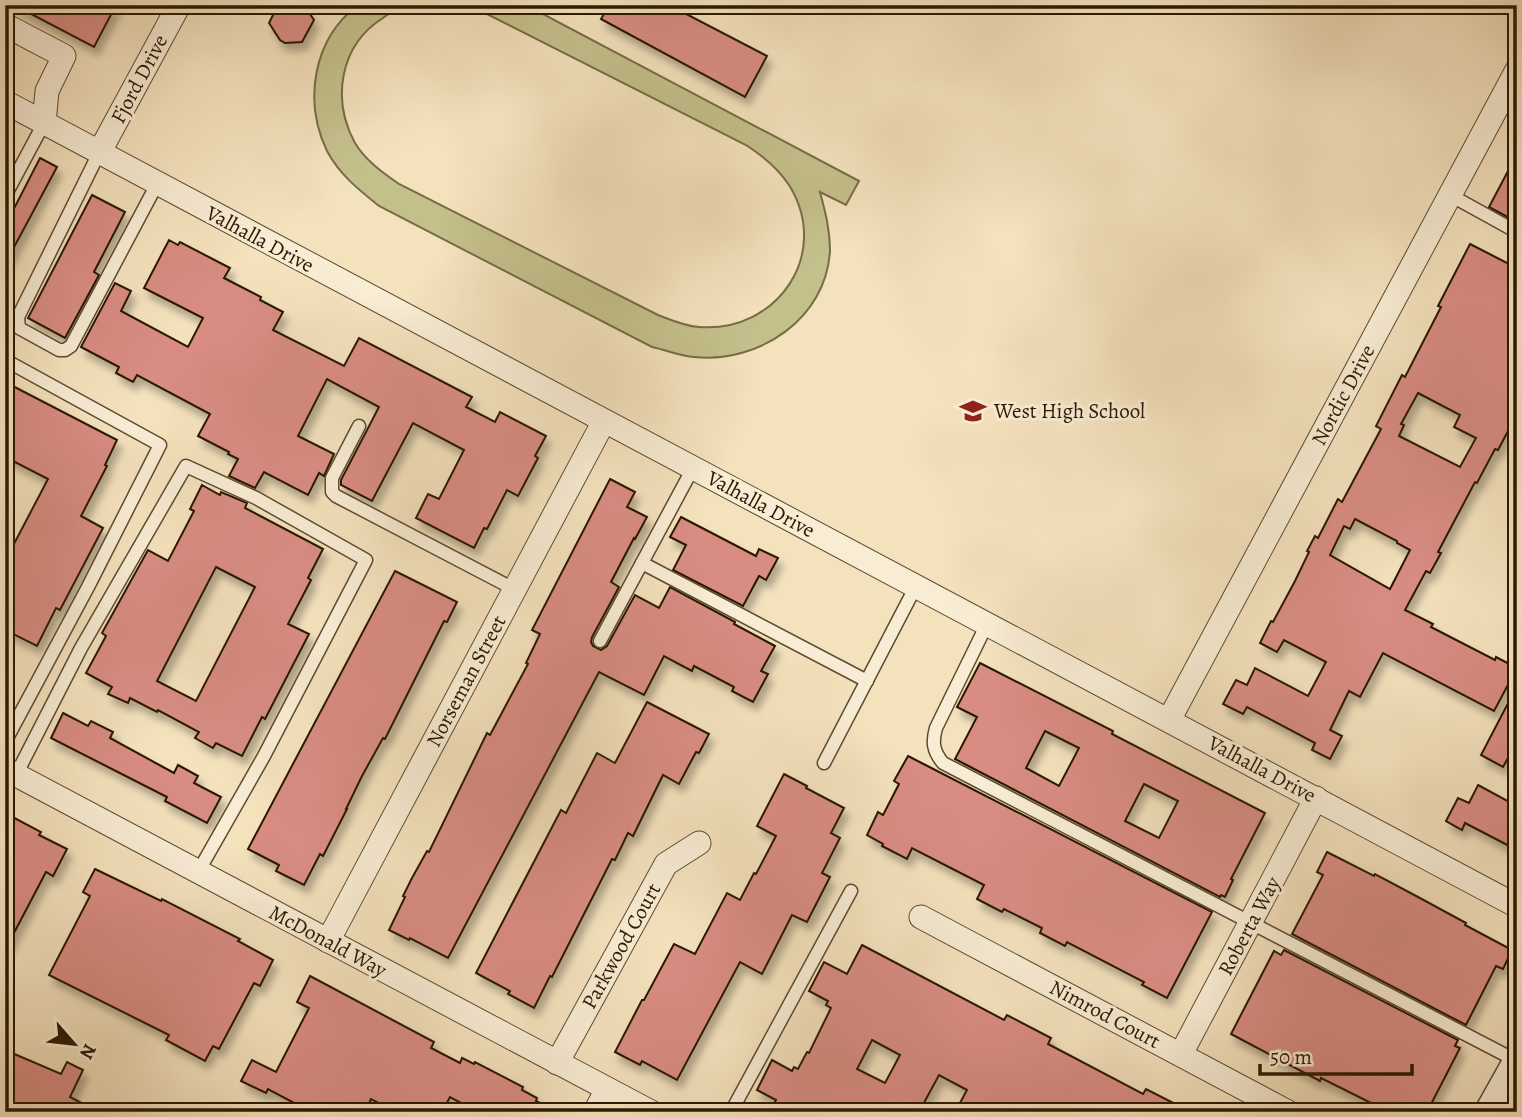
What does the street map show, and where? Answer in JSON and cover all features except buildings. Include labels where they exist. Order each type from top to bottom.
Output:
[{"type":"street","name":"Fjord Drive","points":[[99,153],[179,5]]},
{"type":"street","points":[[5,25],[64,56],[47,91],[44,123]]},
{"type":"street","name":"Nordic Drive","points":[[1169,720],[1517,70]]},
{"type":"street","name":"Valhalla Drive","points":[[5,102],[1517,905]]},
{"type":"street","name":"Norseman Street","points":[[328,941],[604,421]]},
{"type":"street","name":"McDonald Way","points":[[10,772],[651,1112]]},
{"type":"street","name":"Roberta Way","points":[[1181,1054],[1316,798]]},
{"type":"street","name":"Parkwood Court","points":[[557,1063],[666,864],[699,843]]},
{"type":"street","name":"Nimrod Court","points":[[921,917],[1287,1112]]},
{"type":"street","points":[[1489,1112],[1517,1061]]},
{"type":"street","points":[[595,1112],[607,1089]]},
{"type":"lane","points":[[5,196],[44,123]]},
{"type":"lane","points":[[99,153],[18,317],[19,328],[59,350],[65,351],[71,346],[157,184]]},
{"type":"lane","points":[[1450,195],[1517,232]]},
{"type":"lane","points":[[5,360],[160,445],[5,742]]},
{"type":"lane","points":[[359,426],[332,478],[332,492],[514,589]]},
{"type":"lane","points":[[10,772],[186,466],[256,498],[366,560],[264,756],[198,872]]},
{"type":"lane","points":[[600,641],[693,468]]},
{"type":"lane","points":[[642,563],[867,681]]},
{"type":"lane","points":[[824,763],[916,586]]},
{"type":"lane","points":[[987,624],[936,727],[933,747],[943,763],[1517,1061]]},
{"type":"lane","points":[[731,1112],[851,891]]},
{"type":"shaded area","points":[[358,5],[413,5],[397,9],[368,29],[349,58],[342,91],[343,109],[355,143],[369,161],[399,184],[658,315],[683,324],[699,327],[727,325],[752,317],[773,303],[789,284],[800,262],[804,237],[801,211],[789,185],[775,168],[746,145],[465,5],[526,5],[859,181],[846,205],[820,192],[830,250],[826,274],[817,296],[803,316],[785,332],[765,344],[742,353],[718,357],[684,355],[652,347],[379,206],[337,167],[327,151],[315,112],[314,92],[322,53],[343,19]]},
{"type":"place","name":"West High School","points":[[973,411]]}]
